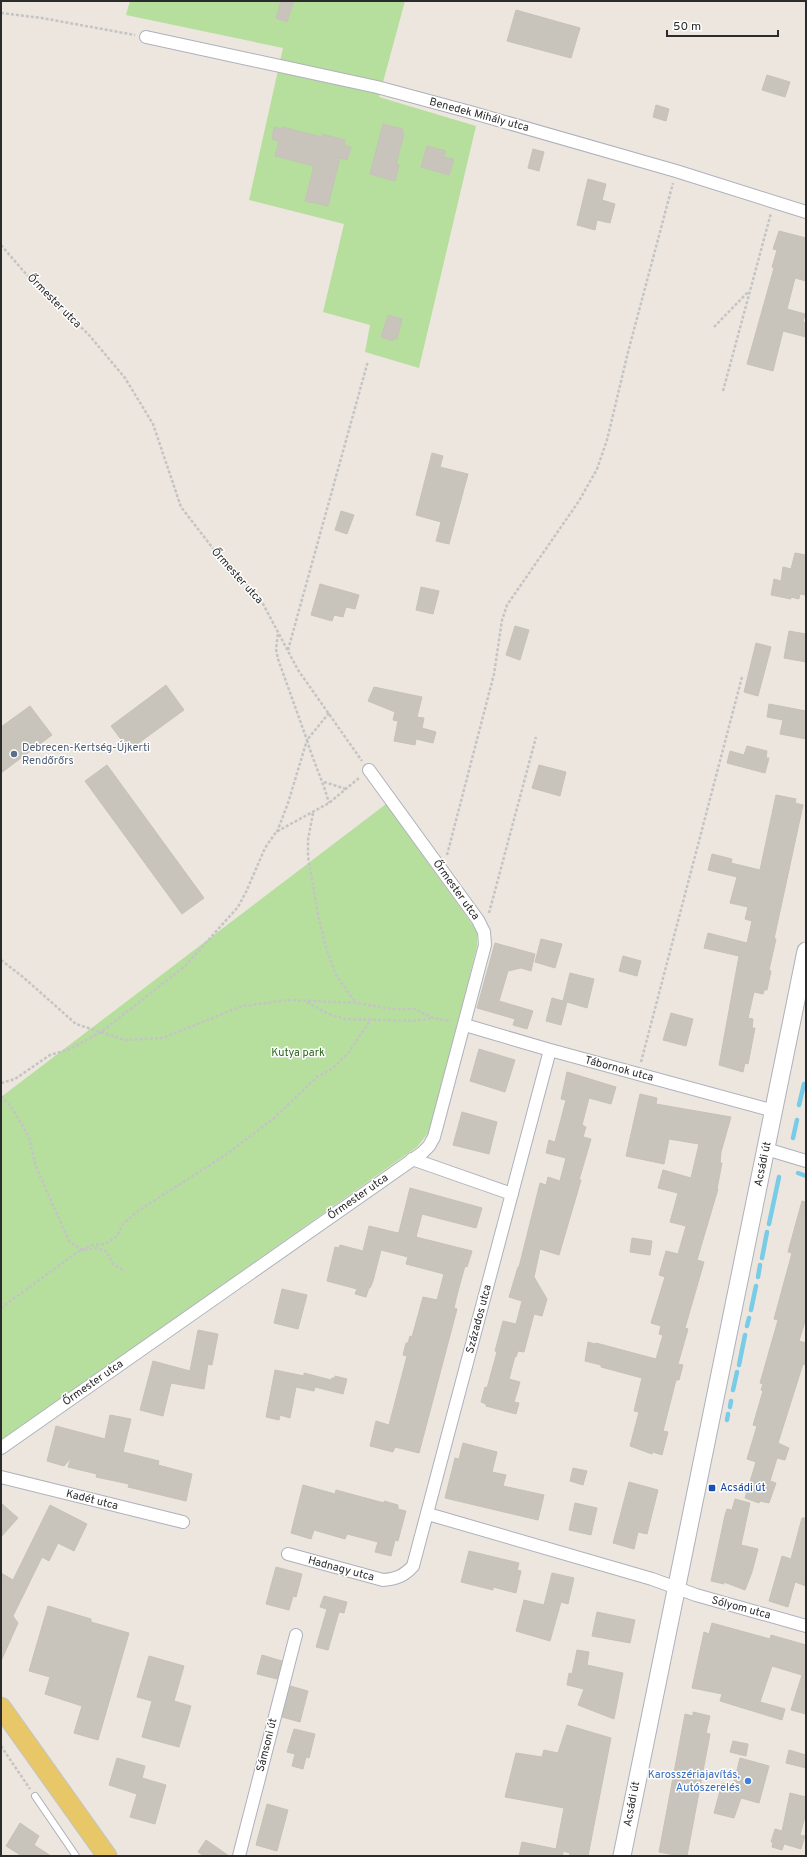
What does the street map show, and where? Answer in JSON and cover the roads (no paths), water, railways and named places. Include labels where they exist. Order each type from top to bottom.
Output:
[{"type":"main road","name":"Acsádi út","points":[[622,1856],[806,951]]},
{"type":"main road","points":[[1,1707],[107,1856]]},
{"type":"street","name":"Benedek Mihály utca","points":[[146,37],[377,87],[676,170],[806,212]]},
{"type":"street","name":"Őrmester utca","points":[[1,1448],[412,1159],[429,1146],[434,1137],[465,1025],[485,945],[484,932],[478,920],[369,770]]},
{"type":"street","name":"Tábornok utca","points":[[465,1025],[550,1050],[774,1111]]},
{"type":"street","name":"Százados utca","points":[[396,1579],[406,1574],[413,1566],[550,1050]]},
{"type":"street","points":[[766,1149],[806,1161]]},
{"type":"street","points":[[412,1159],[512,1194]]},
{"type":"street","name":"Kadét utca","points":[[1,1477],[183,1522]]},
{"type":"street","points":[[428,1514],[652,1579],[676,1588]]},
{"type":"street","name":"Hadnagy utca","points":[[288,1554],[383,1580],[396,1579]]},
{"type":"street","name":"Sólyom utca","points":[[676,1588],[806,1626]]},
{"type":"street","name":"Sámsoni út","points":[[239,1856],[296,1635]]},
{"type":"lane","points":[[35,1796],[76,1856]]},
{"type":"waterway","points":[[799,1105],[804,1084]]},
{"type":"waterway","points":[[793,1138],[797,1120]]},
{"type":"waterway","points":[[798,1173],[806,1176]]},
{"type":"waterway","points":[[769,1224],[779,1177]]},
{"type":"waterway","points":[[762,1258],[767,1232]]},
{"type":"waterway","points":[[758,1277],[760,1265]]},
{"type":"waterway","points":[[751,1310],[756,1286]]},
{"type":"waterway","points":[[747,1326],[749,1318]]},
{"type":"waterway","points":[[739,1365],[745,1335]]},
{"type":"waterway","points":[[733,1390],[737,1372]]},
{"type":"waterway","points":[[730,1407],[731,1401]]},
{"type":"waterway","points":[[727,1420],[728,1414]]},
{"type":"place","name":"Debrecen-Kertség-Újkerti Rendőrőrs","points":[[14,754]]},
{"type":"place","name":"Acsádi út","points":[[712,1488]]},
{"type":"place","name":"Karosszériajavítás, Autószerelés","points":[[748,1781]]},
{"type":"park label","name":"Kutya park","points":[[298,1053]]}]
